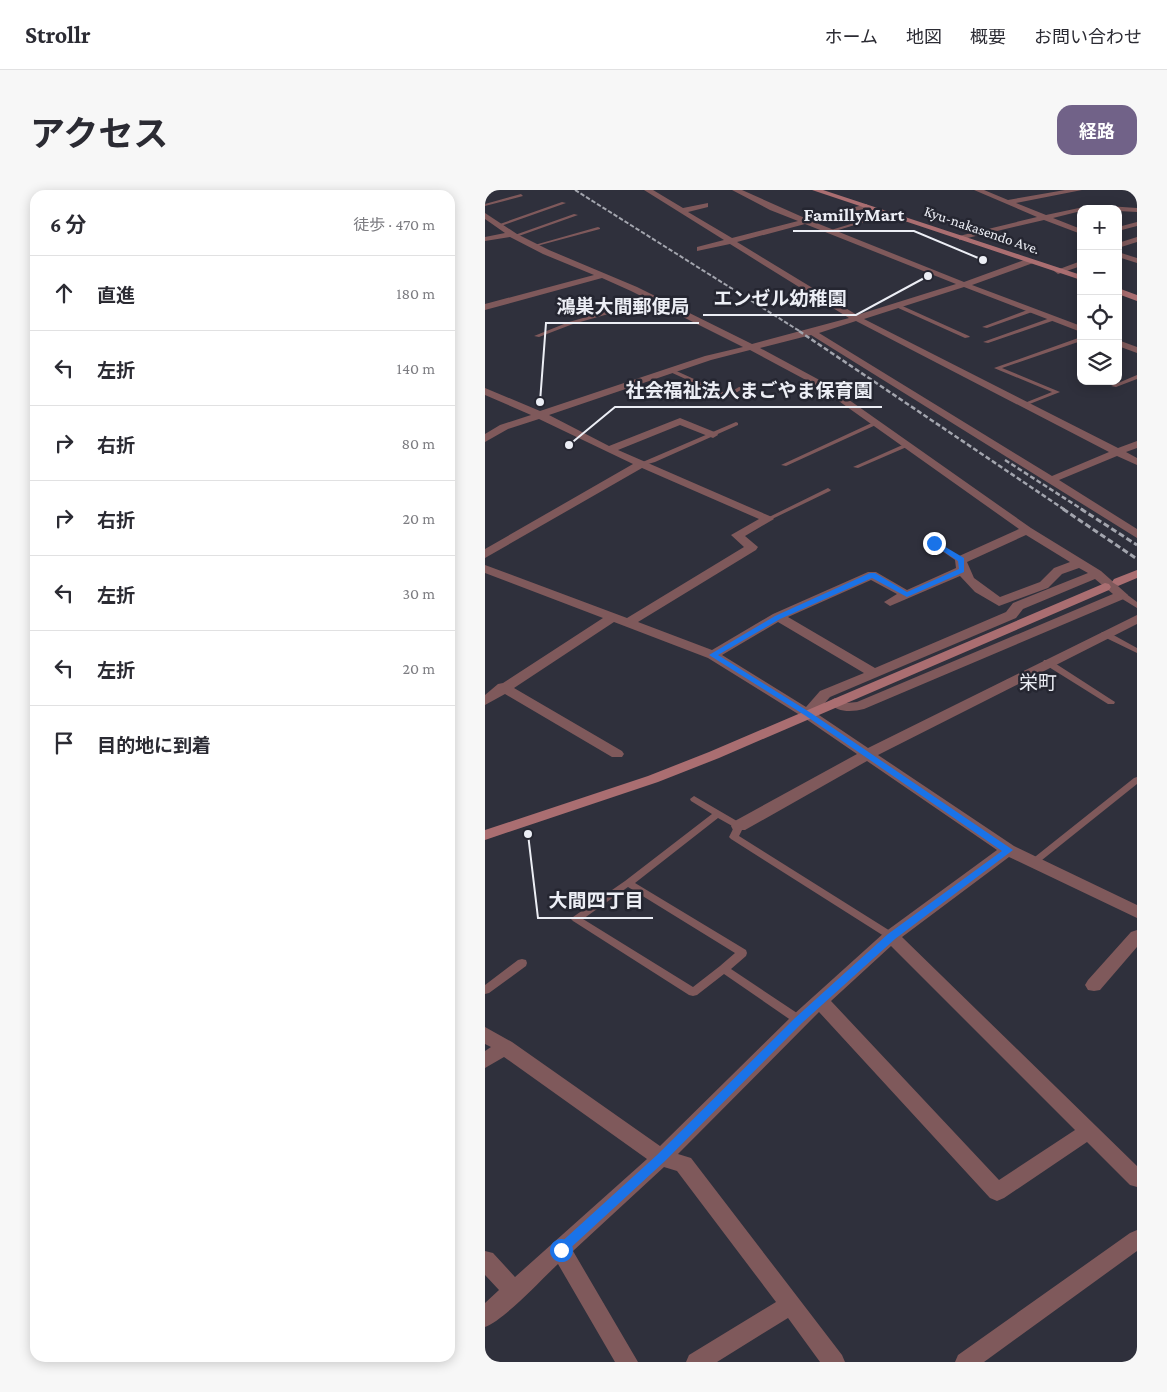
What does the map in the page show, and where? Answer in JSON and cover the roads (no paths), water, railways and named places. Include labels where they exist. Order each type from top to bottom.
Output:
[{"type":"street","points":[[648,190],[856,318],[1137,462]]},
{"type":"street","points":[[736,190],[749,198],[833,230],[1030,311],[1077,328]]},
{"type":"street","name":"Kyu-nakasendo Ave.","points":[[816,190],[1077,277]]},
{"type":"street","points":[[979,190],[1077,230]]},
{"type":"street","points":[[1007,202],[1078,190]]},
{"type":"street","points":[[682,211],[705,205]]},
{"type":"street","points":[[700,249],[864,206]]},
{"type":"street","points":[[962,238],[1093,207],[1137,210]]},
{"type":"street","points":[[485,215],[513,235],[533,246],[656,299],[822,385],[1027,530],[1120,588]]},
{"type":"street","points":[[1122,229],[1137,224]]},
{"type":"street","points":[[485,238],[513,235]]},
{"type":"street","points":[[1122,245],[1137,240]]},
{"type":"street","points":[[1122,255],[1137,261]]},
{"type":"street","points":[[485,439],[505,428],[670,370],[708,358],[813,332],[966,284],[1030,261]]},
{"type":"street","points":[[1058,270],[1077,264]]},
{"type":"street","points":[[485,307],[601,276]]},
{"type":"street","points":[[1122,293],[1137,298]]},
{"type":"street","points":[[813,332],[1137,534]]},
{"type":"street","points":[[1122,344],[1137,350]]},
{"type":"street","points":[[485,391],[540,415],[609,450],[769,519]]},
{"type":"street","points":[[609,450],[680,421],[713,435]]},
{"type":"street","points":[[1051,480],[1137,444]]},
{"type":"street","points":[[485,554],[641,464]]},
{"type":"street","points":[[628,623],[752,547],[737,535],[769,519]]},
{"type":"street","points":[[890,602],[907,595],[1027,530]]},
{"type":"street","points":[[962,565],[969,583],[999,602],[1044,586],[1058,571],[1080,563]]},
{"type":"street","points":[[485,569],[713,655],[808,714],[1008,850],[1137,912]]},
{"type":"street","points":[[808,714],[825,694],[1011,615],[1019,606],[1097,574]]},
{"type":"street","points":[[835,702],[845,707],[859,706],[1120,588],[1137,574]]},
{"type":"street","points":[[713,655],[778,617],[872,575],[907,595]]},
{"type":"street","points":[[485,835],[653,779],[714,755],[1105,587]]},
{"type":"street","points":[[778,617],[874,672]]},
{"type":"street","points":[[485,701],[503,687],[612,618]]},
{"type":"street","points":[[739,826],[866,755],[1047,662],[1137,619]]},
{"type":"street","points":[[503,687],[617,754]]},
{"type":"street","points":[[485,1317],[515,1292],[661,1158],[799,1020],[891,936],[1008,850]]},
{"type":"street","points":[[891,936],[1137,1179]]},
{"type":"street","points":[[1094,985],[1137,936]]},
{"type":"street","points":[[820,1001],[997,1192],[1088,1131]]},
{"type":"street","points":[[485,1034],[661,1158],[683,1164],[833,1362]]},
{"type":"street","points":[[485,1061],[505,1047]]},
{"type":"street","points":[[966,1362],[1137,1239]]},
{"type":"street","points":[[561,1250],[627,1362]]},
{"type":"street","points":[[485,1260],[515,1292]]},
{"type":"street","points":[[697,1362],[790,1305]]},
{"type":"lane","points":[[485,205],[521,195]]},
{"type":"lane","points":[[499,224],[564,203]]},
{"type":"lane","points":[[833,230],[889,214]]},
{"type":"lane","points":[[513,235],[576,215]]},
{"type":"lane","points":[[533,246],[598,228]]},
{"type":"lane","points":[[537,336],[571,323],[656,299]]},
{"type":"lane","points":[[898,306],[967,337]]},
{"type":"lane","points":[[985,326],[1030,311]]},
{"type":"lane","points":[[986,342],[1053,319]]},
{"type":"lane","points":[[1025,404],[1057,392],[997,368],[1078,340]]},
{"type":"lane","points":[[670,370],[727,396],[741,388]]},
{"type":"lane","points":[[1114,386],[1137,377]]},
{"type":"lane","points":[[784,465],[876,423]]},
{"type":"lane","points":[[641,464],[653,461],[736,424]]},
{"type":"lane","points":[[856,467],[907,445]]},
{"type":"lane","points":[[769,519],[828,490]]},
{"type":"lane","points":[[934,543],[962,565]]},
{"type":"lane","points":[[1120,588],[1137,606]]},
{"type":"lane","points":[[1105,634],[1137,651]]},
{"type":"lane","points":[[1047,662],[1111,702]]},
{"type":"lane","points":[[1033,862],[1137,780]]},
{"type":"lane","points":[[694,799],[739,826],[734,837],[891,936]]},
{"type":"lane","points":[[628,883],[742,953],[693,992],[576,919],[628,883],[717,814]]},
{"type":"lane","points":[[485,990],[522,963]]},
{"type":"lane","points":[[724,969],[799,1020]]},
{"type":"railway","points":[[575,190],[801,332]]},
{"type":"railway","points":[[799,331],[1065,510]]},
{"type":"railway","points":[[1005,460],[1083,510]]},
{"type":"railway","points":[[1063,509],[1137,559]]},
{"type":"railway","points":[[1081,509],[1137,545]]},
{"type":"place","name":"FamillyMart","points":[[983,260]]},
{"type":"place","name":"エンゼル幼稚園","points":[[928,276]]},
{"type":"place","name":"鴻巣大間郵便局","points":[[540,402]]},
{"type":"place","name":"社会福祉法人まごやま保育園","points":[[569,445]]},
{"type":"place","name":"大間四丁目","points":[[528,834]]},
{"type":"district","name":"栄町","points":[[1038,682]]}]
